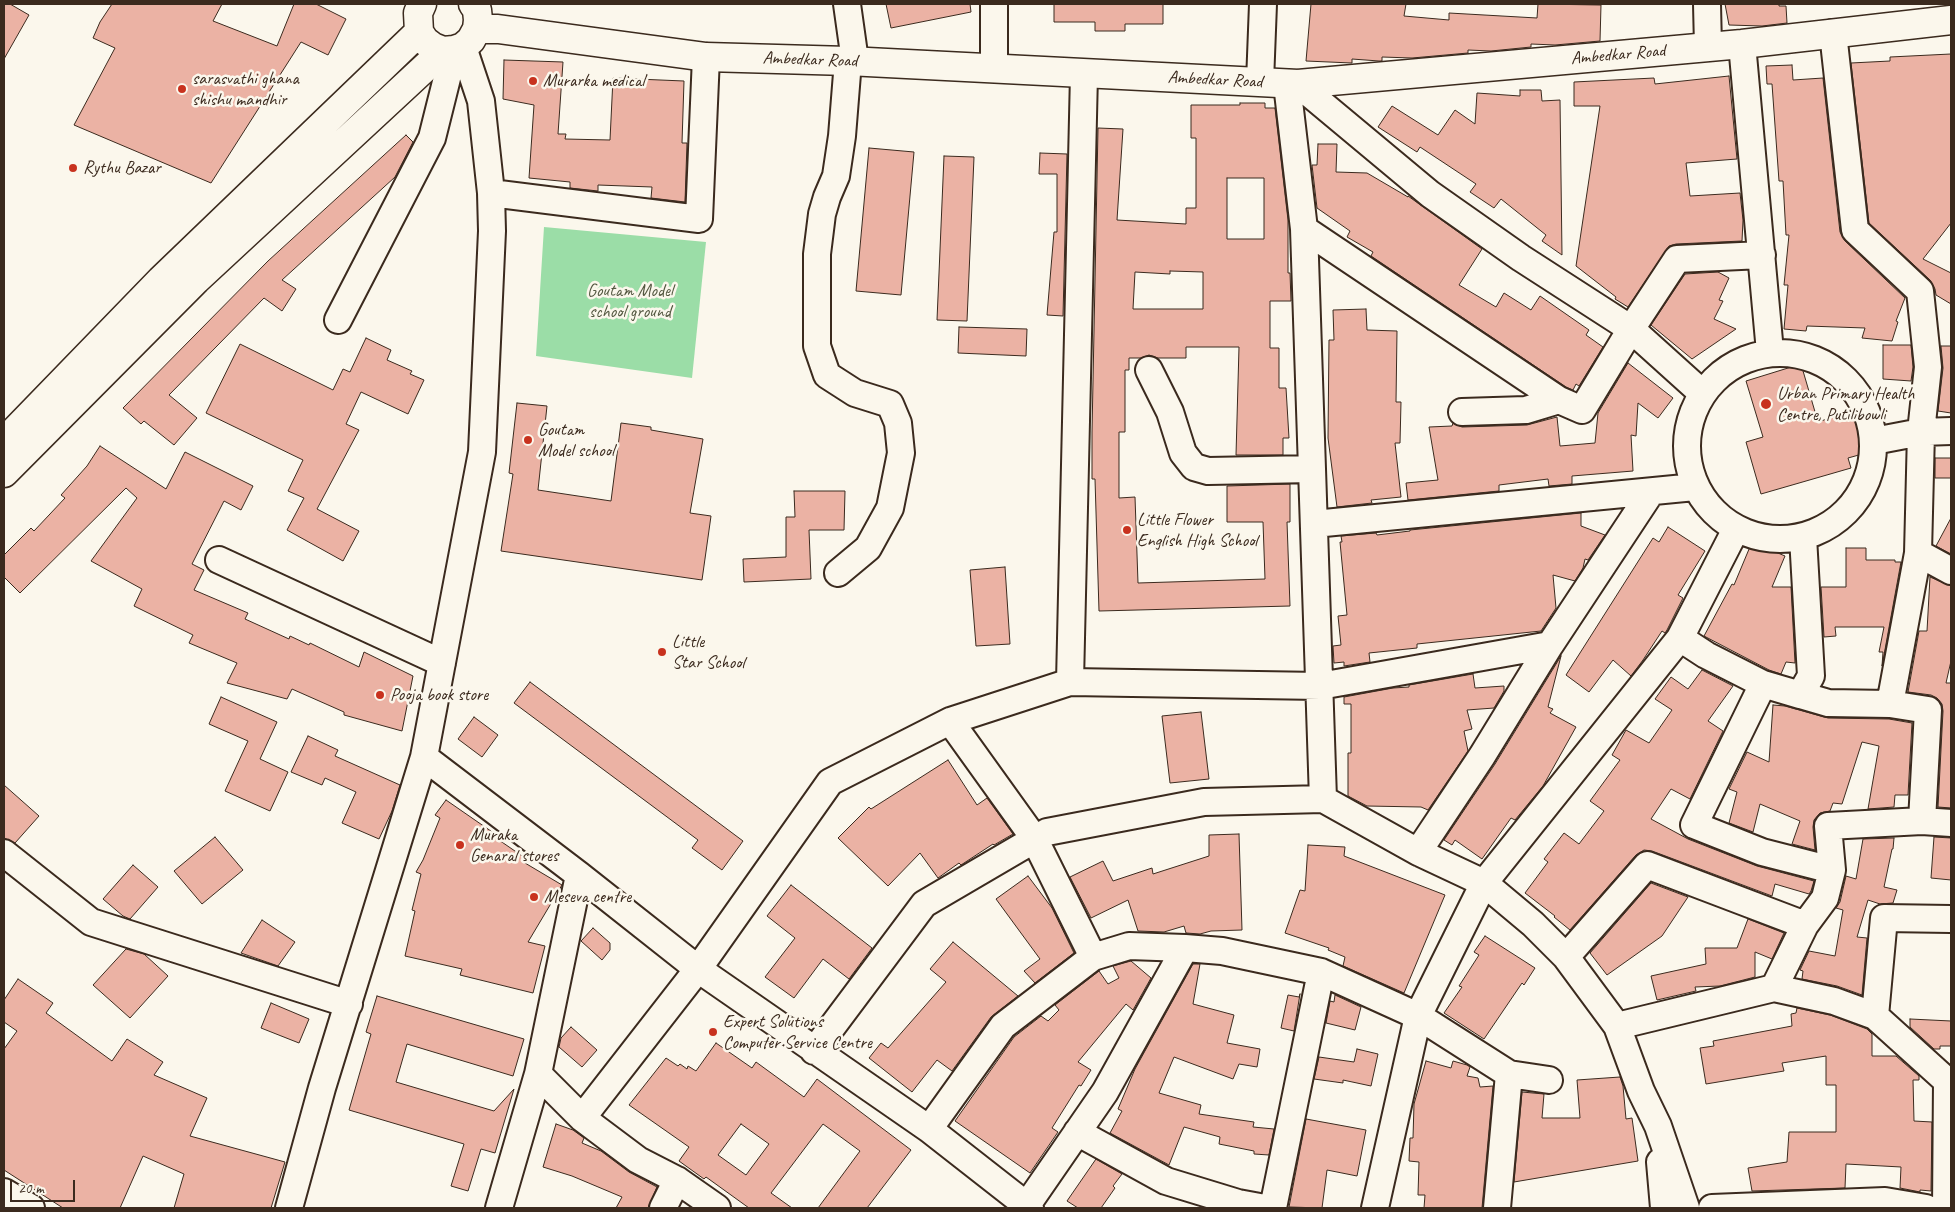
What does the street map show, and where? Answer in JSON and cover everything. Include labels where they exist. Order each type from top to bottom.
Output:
[{"type":"main road","points":[[419,4],[417,23],[419,32],[433,48],[462,36]]},
{"type":"main road","name":"Ambedkar Road","points":[[462,36],[498,29],[706,57],[852,61],[1282,83],[1742,44],[1951,20]]},
{"type":"main road","points":[[4,442],[161,280],[419,32]]},
{"type":"main road","points":[[4,473],[196,280],[462,36]]},
{"type":"street","points":[[838,573],[868,548],[890,508],[901,453],[898,423],[890,404],[856,392],[827,375],[817,346],[817,254],[822,214],[836,176],[852,61],[847,4]]},
{"type":"street","points":[[994,4],[994,68]]},
{"type":"street","points":[[1263,4],[1282,83],[1304,229],[1323,799]]},
{"type":"street","points":[[1707,4],[1708,47]]},
{"type":"street","points":[[1833,33],[1855,230],[1920,291],[1928,367],[1921,432],[1918,553],[1890,704]]},
{"type":"street","points":[[289,1208],[322,1088],[424,757],[482,452],[492,231],[481,101],[462,36]]},
{"type":"street","points":[[338,320],[432,138],[462,36]]},
{"type":"street","points":[[1742,44],[1770,352]]},
{"type":"street","points":[[490,193],[699,219],[706,57]]},
{"type":"street","points":[[1070,682],[1084,74]]},
{"type":"street","points":[[1282,83],[1430,194],[1521,258],[1631,329],[1702,392]]},
{"type":"street","points":[[1304,229],[1428,314],[1559,400],[1582,410],[1631,329],[1677,260],[1762,255]]},
{"type":"street","points":[[1770,352],[1800,354],[1829,366],[1852,386],[1868,412],[1874,441],[1871,470],[1859,496],[1840,518],[1802,536],[1775,540],[1736,529],[1712,512],[1695,487],[1687,464],[1685,439],[1691,415],[1702,392],[1720,373],[1744,359],[1770,352]]},
{"type":"street","points":[[1149,370],[1170,412],[1183,453],[1194,467],[1208,471],[1312,469]]},
{"type":"street","points":[[1462,412],[1526,410],[1559,400]]},
{"type":"street","points":[[1874,441],[1921,432],[1951,431]]},
{"type":"street","points":[[1314,524],[1695,487]]},
{"type":"street","points":[[1418,852],[1482,756],[1550,645],[1651,492]]},
{"type":"street","points":[[1375,1208],[1418,1016],[1484,883],[1680,638],[1736,529]]},
{"type":"street","points":[[1680,638],[1706,655],[1763,684],[1800,695],[1811,676],[1802,536]]},
{"type":"street","points":[[1918,553],[1951,571]]},
{"type":"street","points":[[218,560],[442,664]]},
{"type":"street","points":[[582,1118],[698,970],[830,782],[950,721],[1070,682],[1320,686],[1550,645]]},
{"type":"street","points":[[1763,684],[1828,703],[1890,704],[1928,710],[1922,821]]},
{"type":"street","points":[[1763,684],[1694,825],[1762,852],[1832,870]]},
{"type":"street","points":[[950,721],[1034,838],[1093,957]]},
{"type":"street","points":[[424,757],[579,875],[698,970],[929,1129],[1027,1208],[1105,1092],[1185,948]]},
{"type":"street","points":[[814,1051],[924,904],[1034,838],[1047,832],[1204,802],[1323,799],[1418,852],[1484,883],[1532,924],[1566,957],[1617,1026],[1642,1091],[1658,1126],[1686,1208]]},
{"type":"street","points":[[1774,988],[1805,925],[1825,898],[1832,870],[1828,826],[1922,821],[1951,822]]},
{"type":"street","points":[[4,853],[91,922],[349,1004]]},
{"type":"street","points":[[1566,957],[1647,865],[1805,925]]},
{"type":"street","points":[[499,1208],[538,1074],[579,875]]},
{"type":"street","points":[[1876,1016],[1884,918],[1951,919]]},
{"type":"street","points":[[929,1129],[1003,1026],[1093,957],[1129,946],[1222,951],[1322,972],[1418,1016],[1508,1074],[1549,1080]]},
{"type":"street","points":[[1273,1208],[1322,972]]},
{"type":"street","points":[[1617,1026],[1774,988],[1834,1001],[1876,1016],[1949,1081],[1946,1208]]},
{"type":"street","points":[[538,1074],[582,1118],[638,1160],[677,1180],[718,1208]]},
{"type":"street","points":[[1497,1208],[1508,1074]]},
{"type":"street","points":[[1658,1126],[1664,1208]]},
{"type":"street","points":[[1077,1132],[1166,1181],[1237,1206],[1265,1208]]},
{"type":"street","points":[[663,1208],[677,1180]]},
{"type":"street","points":[[4,1192],[31,1208]]},
{"type":"street","points":[[1712,1208],[1885,1201],[1926,1208]]},
{"type":"green space","name":"Goutam Model school ground","points":[[544,227],[706,242],[692,378],[536,356]]},
{"type":"building","points":[[4,4],[10,4],[29,15],[4,59]]},
{"type":"building","name":"sarasvathi ghana shishu mandhir","points":[[112,4],[222,4],[213,21],[277,46],[294,4],[316,4],[346,19],[328,55],[301,42],[211,183],[74,125],[115,48],[93,38],[100,22]]},
{"type":"building","points":[[886,4],[970,4],[971,12],[891,28]]},
{"type":"building","points":[[1054,4],[1163,4],[1163,24],[1125,24],[1125,31],[1095,31],[1095,22],[1054,22]]},
{"type":"building","points":[[1311,4],[1406,4],[1404,16],[1449,20],[1449,13],[1537,18],[1538,4],[1601,5],[1600,41],[1555,45],[1531,44],[1531,47],[1491,51],[1468,50],[1468,53],[1412,58],[1382,57],[1382,61],[1352,59],[1352,63],[1306,61]]},
{"type":"building","points":[[1725,4],[1779,4],[1779,6],[1786,6],[1787,23],[1762,26],[1729,25]]},
{"type":"building","points":[[1951,54],[1951,223],[1923,259],[1951,273],[1951,304],[1936,295],[1930,280],[1869,223],[1851,63],[1890,61],[1890,57]]},
{"type":"building","points":[[504,60],[563,62],[558,134],[566,134],[565,139],[610,140],[613,78],[684,81],[682,143],[687,143],[685,202],[651,198],[652,187],[598,185],[598,191],[570,188],[570,182],[529,178],[534,105],[503,99]]},
{"type":"building","points":[[1792,65],[1793,80],[1823,78],[1840,232],[1845,241],[1905,298],[1896,321],[1898,322],[1892,341],[1862,338],[1865,328],[1807,326],[1806,331],[1784,329],[1788,285],[1784,285],[1789,235],[1786,235],[1783,181],[1779,181],[1772,84],[1767,84],[1766,66]]},
{"type":"building","points":[[1729,76],[1737,159],[1686,163],[1690,196],[1740,193],[1743,220],[1742,241],[1676,244],[1669,246],[1628,307],[1615,299],[1616,297],[1576,266],[1600,106],[1574,106],[1574,82],[1654,78],[1655,84]]},
{"type":"building","points":[[1520,90],[1541,90],[1542,101],[1560,100],[1562,255],[1542,241],[1546,235],[1501,199],[1494,208],[1470,192],[1476,184],[1420,147],[1417,152],[1378,127],[1392,106],[1438,135],[1455,110],[1475,124],[1477,93],[1520,96]]},
{"type":"building","points":[[1240,103],[1265,103],[1265,108],[1275,108],[1288,220],[1288,273],[1290,273],[1291,301],[1270,301],[1270,348],[1279,348],[1279,388],[1286,388],[1289,438],[1283,438],[1283,455],[1236,455],[1239,347],[1186,347],[1186,358],[1158,358],[1149,355],[1141,358],[1129,358],[1129,370],[1125,370],[1125,432],[1119,432],[1119,498],[1135,497],[1138,583],[1265,579],[1263,522],[1227,522],[1227,486],[1290,484],[1290,522],[1287,522],[1290,606],[1099,611],[1095,479],[1092,479],[1098,128],[1123,129],[1117,220],[1186,224],[1186,208],[1196,208],[1196,138],[1191,138],[1191,105],[1240,105]],"holes":[[[1227,178],[1264,178],[1264,239],[1227,239]],[[1170,271],[1203,272],[1203,309],[1133,309],[1135,272],[1170,274]]]},
{"type":"building","points":[[406,135],[413,142],[395,177],[282,280],[296,289],[282,311],[264,298],[169,395],[197,418],[174,445],[144,421],[141,424],[123,408],[268,261]]},
{"type":"building","points":[[1318,144],[1337,144],[1336,172],[1367,173],[1408,196],[1482,249],[1459,285],[1496,307],[1504,293],[1531,310],[1540,296],[1589,330],[1586,335],[1603,347],[1579,386],[1576,384],[1573,390],[1566,387],[1371,256],[1373,252],[1347,237],[1350,231],[1317,208],[1312,165],[1317,165]]},
{"type":"building","points":[[869,148],[914,152],[901,295],[856,291]]},
{"type":"building","points":[[1040,153],[1067,154],[1063,316],[1047,315],[1054,232],[1057,232],[1057,174],[1039,174]]},
{"type":"building","points":[[944,156],[974,157],[967,321],[937,320]]},
{"type":"building","points":[[1718,272],[1729,278],[1719,300],[1723,301],[1714,319],[1736,329],[1692,359],[1651,325],[1685,274]]},
{"type":"building","points":[[1366,309],[1367,330],[1397,331],[1396,402],[1401,402],[1400,443],[1395,443],[1401,497],[1371,500],[1372,503],[1337,507],[1328,438],[1329,340],[1334,340],[1333,310]]},
{"type":"building","points":[[959,327],[1027,329],[1026,356],[958,353]]},
{"type":"building","points":[[366,338],[391,350],[387,360],[412,371],[410,374],[424,380],[408,414],[361,392],[346,424],[359,430],[317,509],[359,531],[343,561],[287,530],[304,498],[288,491],[303,460],[206,413],[240,344],[333,390],[343,369],[350,372]]},
{"type":"building","points":[[1883,345],[1911,345],[1913,367],[1911,381],[1883,379]]},
{"type":"building","points":[[1941,346],[1951,346],[1951,413],[1938,411],[1943,368]]},
{"type":"building","points":[[1628,363],[1673,398],[1658,418],[1638,403],[1636,436],[1631,435],[1633,471],[1572,476],[1572,484],[1549,486],[1548,479],[1499,485],[1499,491],[1408,500],[1406,483],[1438,480],[1429,427],[1452,426],[1453,423],[1462,427],[1527,425],[1557,417],[1560,446],[1595,443],[1598,413]]},
{"type":"building","points":[[1801,364],[1818,422],[1854,410],[1861,434],[1859,444],[1866,453],[1848,458],[1851,468],[1761,494],[1746,442],[1763,437],[1746,381]]},
{"type":"building","points":[[517,403],[547,406],[538,490],[611,501],[621,423],[651,427],[651,430],[703,439],[690,513],[711,516],[702,580],[501,551],[513,474],[509,473]]},
{"type":"building","points":[[100,446],[166,489],[185,452],[253,486],[241,510],[224,501],[192,564],[204,570],[194,590],[248,613],[245,619],[289,639],[290,636],[309,645],[310,643],[359,667],[364,652],[413,676],[402,731],[344,715],[344,712],[292,689],[287,699],[227,683],[237,663],[189,643],[193,635],[134,606],[142,589],[91,561],[137,498],[126,488],[20,593],[4,577],[4,555],[31,528],[34,531],[65,498],[61,495],[87,466]]},
{"type":"building","points":[[1935,458],[1951,458],[1951,478],[1935,478]]},
{"type":"building","points":[[794,491],[845,491],[844,530],[809,530],[811,579],[744,582],[743,559],[786,557],[786,517],[795,517]]},
{"type":"building","points":[[1581,513],[1581,526],[1605,535],[1588,560],[1585,559],[1583,568],[1575,581],[1553,575],[1556,608],[1541,631],[1417,644],[1417,648],[1369,653],[1370,662],[1344,666],[1344,662],[1334,663],[1333,646],[1341,645],[1338,616],[1347,615],[1341,536],[1376,533],[1377,535]]},
{"type":"building","points":[[1951,518],[1951,554],[1936,546]]},
{"type":"building","points":[[1668,527],[1705,551],[1678,595],[1683,598],[1665,633],[1662,631],[1631,676],[1613,660],[1589,692],[1566,675],[1653,538],[1659,542]]},
{"type":"building","points":[[1752,542],[1785,556],[1772,587],[1791,587],[1795,663],[1786,662],[1781,674],[1769,670],[1704,636],[1732,584],[1734,585]]},
{"type":"building","points":[[1846,548],[1866,548],[1866,560],[1895,560],[1895,562],[1901,562],[1882,666],[1883,652],[1879,652],[1884,627],[1835,627],[1836,636],[1824,637],[1821,587],[1846,587]]},
{"type":"building","points":[[1005,567],[1010,644],[976,646],[970,570]]},
{"type":"building","points":[[1930,577],[1951,586],[1951,661],[1946,683],[1951,683],[1951,808],[1938,807],[1942,704],[1931,695],[1908,692],[1919,631],[1927,631]]},
{"type":"building","points":[[1561,656],[1548,707],[1553,709],[1550,713],[1576,727],[1543,786],[1515,820],[1511,818],[1482,859],[1455,840],[1452,845],[1444,840],[1495,764]]},
{"type":"building","points":[[1702,670],[1733,686],[1708,721],[1723,731],[1690,799],[1671,789],[1651,819],[1688,839],[1757,866],[1814,881],[1811,891],[1809,894],[1775,884],[1772,896],[1652,851],[1644,850],[1636,855],[1570,930],[1525,893],[1548,862],[1544,859],[1564,833],[1579,844],[1604,811],[1590,801],[1620,760],[1612,755],[1626,730],[1649,743],[1672,710],[1655,699],[1671,677],[1688,689]]},
{"type":"building","points":[[1473,674],[1475,688],[1504,686],[1504,691],[1494,708],[1467,710],[1472,729],[1464,731],[1468,751],[1428,810],[1421,807],[1367,806],[1348,796],[1348,753],[1351,753],[1351,704],[1344,704],[1344,697],[1409,687],[1409,685]]},
{"type":"building","points":[[530,682],[743,841],[722,870],[692,848],[698,840],[514,703]]},
{"type":"building","points":[[221,697],[277,722],[260,759],[288,772],[270,811],[225,791],[248,741],[209,724]]},
{"type":"building","points":[[1773,705],[1785,706],[1828,718],[1889,719],[1912,723],[1908,795],[1895,795],[1894,807],[1868,809],[1879,746],[1862,742],[1842,804],[1833,803],[1830,811],[1820,813],[1814,820],[1815,850],[1792,844],[1800,821],[1760,804],[1753,832],[1729,823],[1737,792],[1729,789],[1747,752],[1769,762]]},
{"type":"building","points":[[1201,712],[1209,779],[1170,783],[1162,716]]},
{"type":"building","points":[[474,717],[498,735],[482,757],[458,739]]},
{"type":"building","points":[[308,736],[338,750],[335,756],[400,785],[392,811],[379,839],[342,823],[356,792],[325,778],[322,785],[291,772]]},
{"type":"building","points":[[948,760],[977,805],[987,798],[1013,834],[993,844],[961,865],[959,863],[938,878],[920,853],[888,886],[838,838],[869,807],[871,809]]},
{"type":"building","points":[[4,785],[39,816],[15,843],[4,838]]},
{"type":"building","points":[[446,800],[498,836],[496,838],[528,860],[525,863],[562,885],[528,942],[545,946],[533,993],[460,975],[462,969],[405,956],[415,911],[412,910],[421,874],[416,872],[423,860],[440,818],[435,815]]},
{"type":"building","points":[[1239,834],[1242,930],[1211,931],[1200,934],[1186,933],[1184,926],[1164,932],[1138,931],[1128,900],[1091,918],[1070,877],[1103,861],[1113,881],[1152,868],[1153,874],[1209,856],[1209,835]]},
{"type":"building","points":[[215,837],[243,870],[202,904],[174,871]]},
{"type":"building","points":[[1934,837],[1951,838],[1951,880],[1931,878]]},
{"type":"building","points":[[1894,838],[1884,887],[1897,890],[1893,903],[1880,904],[1868,900],[1857,937],[1867,938],[1862,995],[1837,986],[1802,979],[1803,971],[1800,970],[1809,951],[1835,956],[1843,910],[1836,908],[1840,902],[1846,876],[1856,879],[1863,839]]},
{"type":"building","points":[[1308,845],[1345,847],[1344,856],[1445,895],[1404,993],[1343,966],[1345,957],[1328,950],[1329,948],[1285,933],[1300,890],[1305,891]]},
{"type":"building","points":[[133,865],[158,887],[130,919],[123,916],[103,899]]},
{"type":"building","points":[[1028,876],[1052,908],[1074,953],[1035,983],[1024,971],[1040,959],[996,899]]},
{"type":"building","points":[[1651,883],[1688,897],[1662,936],[1607,975],[1590,953]]},
{"type":"building","points":[[791,885],[872,948],[849,979],[823,959],[794,998],[765,977],[795,938],[767,916]]},
{"type":"building","points":[[1748,919],[1784,933],[1772,959],[1755,952],[1755,977],[1720,986],[1695,987],[1696,991],[1657,1000],[1651,976],[1706,964],[1705,948],[1737,948]]},
{"type":"building","points":[[262,920],[295,942],[278,966],[241,953]]},
{"type":"building","points":[[593,928],[610,943],[610,950],[602,960],[581,941]]},
{"type":"building","points":[[1485,936],[1535,968],[1524,985],[1522,983],[1484,1039],[1444,1013],[1462,987],[1459,986],[1479,955],[1474,952]]},
{"type":"building","points":[[953,942],[1018,996],[991,1017],[952,1071],[937,1060],[912,1092],[869,1058],[881,1043],[888,1048],[946,982],[930,969]]},
{"type":"building","points":[[126,949],[144,954],[168,976],[130,1018],[93,985]]},
{"type":"building","points":[[1131,961],[1151,978],[1133,1010],[1126,1004],[1078,1062],[1091,1070],[1081,1086],[1079,1085],[1052,1128],[1058,1132],[1030,1173],[955,1121],[1014,1037],[1041,1016],[1048,1021],[1059,1010],[1055,1005],[1099,971],[1108,984],[1119,978],[1113,966]]},
{"type":"building","points":[[1193,964],[1200,964],[1193,1004],[1234,1015],[1227,1043],[1260,1049],[1257,1067],[1239,1064],[1233,1079],[1174,1057],[1159,1093],[1201,1105],[1199,1114],[1254,1122],[1253,1127],[1274,1129],[1269,1155],[1254,1154],[1254,1151],[1219,1144],[1220,1137],[1184,1127],[1169,1165],[1110,1133],[1122,1111],[1118,1109],[1135,1069]]},
{"type":"building","points":[[18,979],[53,1003],[46,1013],[112,1061],[127,1039],[163,1062],[154,1075],[207,1098],[190,1136],[285,1162],[271,1208],[174,1208],[184,1174],[143,1156],[120,1208],[63,1208],[4,1170],[4,1049],[17,1031],[4,1022],[4,1000]]},
{"type":"building","points":[[1300,994],[1294,1031],[1281,1028],[1288,995],[1299,997]]},
{"type":"building","points":[[1335,995],[1361,1007],[1355,1030],[1326,1023],[1330,1001],[1334,1002]]},
{"type":"building","points":[[377,996],[524,1039],[513,1076],[407,1044],[396,1082],[494,1111],[514,1089],[495,1153],[481,1149],[468,1191],[451,1186],[464,1144],[349,1110],[371,1034],[366,1032]]},
{"type":"building","points":[[271,1003],[309,1019],[299,1043],[261,1028]]},
{"type":"building","points":[[1797,1008],[1830,1015],[1867,1029],[1872,1034],[1872,1056],[1896,1056],[1919,1076],[1919,1080],[1913,1080],[1914,1121],[1932,1122],[1931,1191],[1920,1190],[1920,1192],[1900,1188],[1901,1167],[1846,1164],[1845,1188],[1752,1191],[1748,1168],[1787,1162],[1789,1132],[1836,1132],[1836,1085],[1826,1085],[1826,1056],[1782,1063],[1784,1071],[1706,1084],[1700,1048],[1714,1046],[1713,1041],[1792,1026],[1791,1014],[1796,1013]]},
{"type":"building","points":[[1910,1019],[1951,1021],[1951,1046],[1940,1046],[1940,1049],[1934,1049],[1910,1027]]},
{"type":"building","points":[[571,1027],[597,1050],[582,1067],[559,1047],[561,1038]]},
{"type":"building","points":[[716,1043],[752,1068],[756,1062],[804,1097],[817,1079],[911,1150],[867,1208],[818,1208],[860,1151],[823,1124],[771,1193],[792,1208],[749,1208],[706,1177],[704,1179],[679,1161],[689,1147],[629,1105],[666,1058],[678,1066],[680,1064],[687,1069],[688,1066],[696,1071]],"holes":[[[741,1124],[769,1144],[746,1175],[718,1155]]]},
{"type":"building","points":[[1357,1049],[1378,1054],[1371,1086],[1343,1080],[1343,1083],[1314,1079],[1319,1057],[1354,1062]]},
{"type":"building","points":[[1426,1061],[1451,1068],[1453,1061],[1467,1065],[1470,1067],[1467,1076],[1478,1078],[1480,1087],[1493,1086],[1482,1208],[1424,1208],[1425,1195],[1418,1195],[1419,1162],[1409,1161],[1410,1138],[1413,1138],[1414,1104]]},
{"type":"building","points":[[1620,1077],[1623,1086],[1626,1119],[1632,1118],[1638,1161],[1514,1182],[1522,1092],[1544,1094],[1542,1118],[1580,1118],[1577,1080]]},
{"type":"building","points":[[1306,1119],[1366,1130],[1357,1176],[1327,1170],[1322,1208],[1289,1207]]},
{"type":"building","points":[[556,1124],[573,1130],[584,1138],[582,1143],[601,1151],[629,1172],[657,1187],[648,1208],[616,1208],[622,1197],[572,1176],[543,1167]]},
{"type":"building","points":[[1096,1159],[1122,1174],[1101,1208],[1078,1208],[1067,1201]]},
{"type":"place","name":"Murarka medical","points":[[533,81]]},
{"type":"place","name":"sarasvathi ghana shishu mandhir","points":[[182,89]]},
{"type":"place","name":"Rythu Bazar","points":[[73,168]]},
{"type":"place","name":"Urban Primary Health Centre, Putilibowli","points":[[1766,404]]},
{"type":"place","name":"Goutam Model school","points":[[528,440]]},
{"type":"place","name":"Little Flower English High School","points":[[1127,530]]},
{"type":"place","name":"Little Star School","points":[[662,652]]},
{"type":"place","name":"Pooja book store","points":[[380,695]]},
{"type":"place","name":"Muraka Genaral stores","points":[[460,845]]},
{"type":"place","name":"Meseva centre","points":[[534,897]]},
{"type":"place","name":"Expert Solutions Computer Service Centre","points":[[713,1032]]}]
